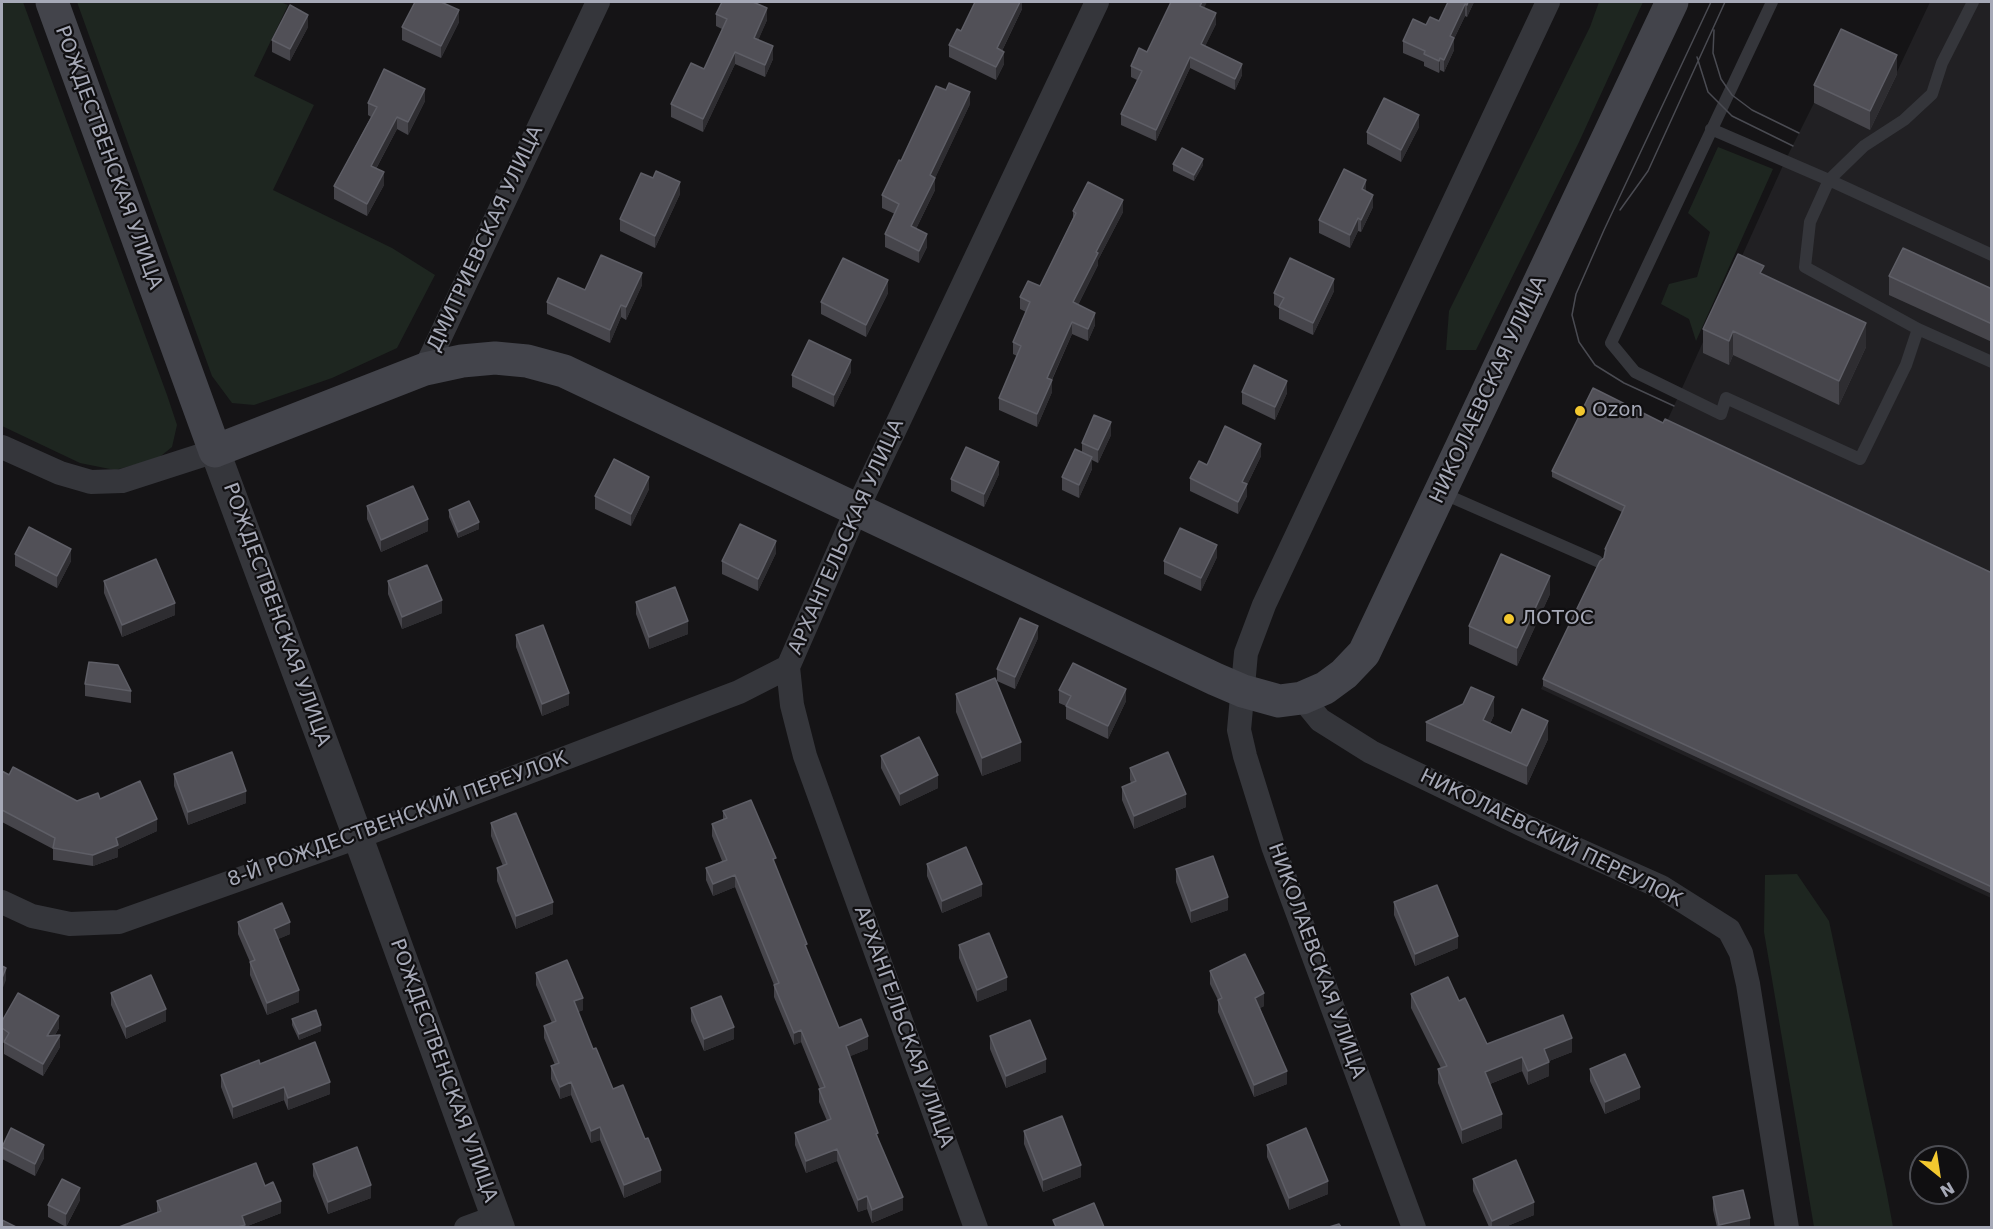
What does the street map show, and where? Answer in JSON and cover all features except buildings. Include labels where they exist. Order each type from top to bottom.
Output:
[{"type":"main road","name":"РОЖДЕСТВЕНСКАЯ УЛИЦА","points":[[52,2],[215,451]]},
{"type":"main road","name":"НИКОЛАЕВСКАЯ УЛИЦА","points":[[1243,691],[1279,701],[1302,698],[1325,688],[1344,674],[1364,653],[1672,2]]},
{"type":"main road","points":[[425,369],[495,358],[527,361],[564,371],[1243,691]]},
{"type":"main road","name":"ДМИТРИЕВСКАЯ УЛИЦА","points":[[215,451],[425,369]]},
{"type":"street","name":"ДМИТРИЕВСКАЯ УЛИЦА","points":[[425,369],[598,2]]},
{"type":"street","name":"АРХАНГЕЛЬСКАЯ УЛИЦА","points":[[976,1227],[805,756],[792,705],[788,667],[857,509],[1097,2]]},
{"type":"street","name":"НИКОЛАЕВСКАЯ УЛИЦА","points":[[1414,1227],[1277,857],[1248,767],[1239,730],[1246,653],[1264,605],[1548,2]]},
{"type":"street","points":[[2,447],[60,473],[91,482],[122,481],[215,451]]},
{"type":"street","name":"РОЖДЕСТВЕНСКАЯ УЛИЦА","points":[[215,451],[498,1222]]},
{"type":"street","name":"8-Й РОЖДЕСТВЕНСКИЙ ПЕРЕУЛОК","points":[[2,902],[32,916],[70,924],[119,922],[358,837],[739,692],[788,667]]},
{"type":"street","name":"НИКОЛАЕВСКИЙ ПЕРЕУЛОК","points":[[1302,698],[1320,720],[1371,752],[1561,843],[1661,887],[1729,930],[1741,953],[1748,984],[1787,1227]]},
{"type":"street","points":[[466,1227],[498,1222]]},
{"type":"lane","points":[[1772,2],[1611,344],[1635,372],[1721,414],[1726,398],[1860,459],[1906,365],[1918,329]]},
{"type":"lane","points":[[1973,2],[1942,63],[1932,94],[1904,120],[1864,146],[1829,180],[1810,222],[1804,267],[1918,329],[1992,362]]},
{"type":"lane","points":[[1711,129],[1992,255]]},
{"type":"lane","points":[[1440,492],[1597,561]]},
{"type":"shaded area","points":[[2,2],[23,2],[167,395],[177,425],[172,447],[157,459],[115,470],[80,463],[2,426]]},
{"type":"shaded area","points":[[77,2],[280,2],[288,5],[254,76],[314,105],[273,190],[392,248],[435,275],[397,348],[332,378],[254,405],[232,403],[212,376]]},
{"type":"shaded area","points":[[1599,2],[1643,2],[1579,142],[1476,350],[1446,350],[1449,311],[1590,27]]},
{"type":"shaded area","points":[[1930,2],[1991,2],[1991,898],[1541,689],[1814,103],[1870,129]]},
{"type":"shaded area","points":[[1718,147],[1773,169],[1696,341],[1689,319],[1661,304],[1669,284],[1697,277],[1710,232],[1688,213]]},
{"type":"shaded area","points":[[1797,874],[1829,921],[1893,1227],[1814,1227],[1764,932],[1765,875]]},
{"type":"tram line","points":[[1674,406],[1624,383],[1595,365],[1579,342],[1572,315],[1576,294],[1604,230],[1711,2]]},
{"type":"tram line","points":[[1620,210],[1648,171],[1725,2]]},
{"type":"tram line","points":[[1714,30],[1713,53],[1721,79],[1732,95],[1752,110],[1799,133]]},
{"type":"tram line","points":[[1697,57],[1708,92],[1732,116],[1793,146]]},
{"type":"place","name":"Ozon","points":[[1580,411]]},
{"type":"place","name":"ЛОТОС","points":[[1509,619]]}]
